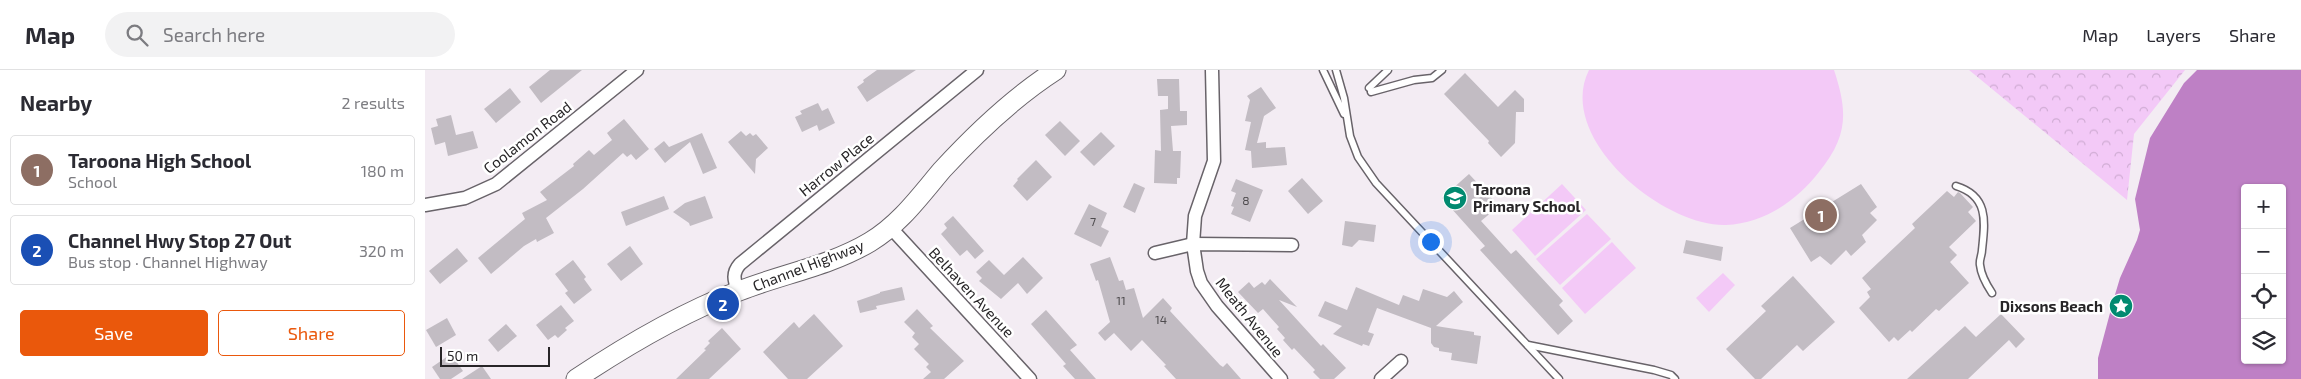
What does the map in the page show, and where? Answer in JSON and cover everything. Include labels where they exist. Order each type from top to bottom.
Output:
[{"type":"main road","name":"Channel Highway","points":[[587,376],[665,326],[738,291],[841,256],[870,242],[891,228],[972,139],[1023,93],[1056,70]]},
{"type":"street","name":"Coolamon Road","points":[[425,205],[465,198],[496,184],[637,70]]},
{"type":"street","name":"Harrow Place","points":[[738,291],[734,279],[736,268],[740,264],[977,70]]},
{"type":"street","name":"Meath Avenue","points":[[1212,70],[1214,161],[1197,208],[1193,244],[1197,271],[1209,295],[1281,379]]},
{"type":"street","name":"Belhaven Avenue","points":[[891,228],[1030,379]]},
{"type":"street","points":[[1155,253],[1193,244],[1292,245]]},
{"type":"street","points":[[1381,379],[1401,361]]},
{"type":"lane","points":[[1323,70],[1346,120],[1357,157],[1377,183],[1559,379]]},
{"type":"lane","points":[[1336,70],[1345,98],[1346,120]]},
{"type":"lane","points":[[1388,70],[1370,90],[1432,78],[1442,70]]},
{"type":"lane","points":[[1956,186],[1967,190],[1977,199],[1984,212],[1979,263],[1982,275],[1993,293]]},
{"type":"lane","points":[[1528,345],[1654,370],[1671,375],[1675,379]]},
{"type":"green space","points":[[1589,70],[1834,70],[1842,99],[1843,123],[1836,147],[1829,159],[1810,183],[1779,209],[1754,220],[1740,223],[1726,225],[1701,222],[1673,211],[1646,195],[1621,174],[1601,149],[1587,123],[1583,96]]},
{"type":"green space","points":[[1969,70],[2185,70],[2134,134],[2127,200]]},
{"type":"green space","points":[[1562,184],[1586,210],[1535,256],[1512,230]]},
{"type":"green space","points":[[1587,214],[1611,239],[1560,285],[1536,259]]},
{"type":"green space","points":[[1612,242],[1636,268],[1585,314],[1562,288]]},
{"type":"green space","points":[[1723,273],[1735,285],[1709,312],[1696,298]]},
{"type":"shaded area","points":[[2197,70],[2301,70],[2301,379],[2098,379],[2098,358],[2114,298],[2120,278],[2140,230],[2135,199],[2150,138],[2184,83]]},
{"type":"building","points":[[550,70],[582,70],[541,103],[529,87]]},
{"type":"building","points":[[877,70],[916,70],[867,102],[857,87]]},
{"type":"building","points":[[1465,73],[1498,107],[1515,90],[1524,99],[1524,112],[1516,112],[1515,143],[1501,157],[1488,143],[1489,141],[1444,94]]},
{"type":"building","points":[[1157,79],[1179,79],[1180,111],[1187,111],[1187,125],[1171,126],[1173,151],[1181,151],[1180,178],[1177,178],[1177,184],[1154,183],[1155,150],[1161,151],[1160,110],[1168,109],[1168,96],[1158,96]]},
{"type":"building","points":[[1261,87],[1276,108],[1264,116],[1257,143],[1266,142],[1266,148],[1285,147],[1287,165],[1252,168],[1251,151],[1245,150],[1251,122],[1245,121],[1250,100],[1247,96]]},
{"type":"building","points":[[510,88],[521,102],[496,123],[484,109]]},
{"type":"building","points":[[818,103],[822,111],[828,108],[835,123],[819,131],[817,125],[802,132],[795,117],[802,114],[800,111]]},
{"type":"building","points":[[451,115],[456,135],[473,131],[478,148],[448,156],[445,142],[435,145],[431,128],[438,126],[436,119]]},
{"type":"building","points":[[624,119],[649,149],[636,160],[631,154],[627,157],[623,153],[583,189],[546,218],[554,233],[537,242],[536,239],[524,246],[491,274],[478,258],[525,219],[522,213],[547,200],[540,192],[574,166],[573,164],[589,150],[594,155],[612,140],[607,133]]},
{"type":"building","points":[[1060,121],[1080,141],[1065,156],[1045,135]]},
{"type":"building","points":[[741,131],[746,136],[750,133],[753,136],[756,134],[768,148],[756,159],[755,174],[728,142]]},
{"type":"building","points":[[1101,132],[1115,146],[1094,166],[1080,152]]},
{"type":"building","points":[[702,133],[717,168],[703,174],[690,142],[665,163],[654,149],[664,141],[669,147]]},
{"type":"building","points":[[1036,160],[1052,177],[1027,201],[1013,186],[1017,179]]},
{"type":"building","points":[[1469,174],[1499,206],[1481,221],[1511,254],[1516,250],[1563,301],[1559,305],[1573,321],[1558,335],[1480,250],[1485,246],[1442,198]]},
{"type":"building","points":[[1302,178],[1323,201],[1308,214],[1288,191]]},
{"type":"building","points":[[1236,179],[1263,190],[1250,222],[1231,214],[1234,207],[1231,206],[1236,193],[1231,191]]},
{"type":"building","points":[[1134,183],[1145,188],[1135,213],[1123,207]]},
{"type":"building","points":[[1861,184],[1877,207],[1870,213],[1877,220],[1862,235],[1866,242],[1851,256],[1846,250],[1831,265],[1820,256],[1811,262],[1790,228]]},
{"type":"building","points":[[1947,191],[1954,197],[1958,192],[1960,193],[1973,207],[1968,212],[1976,221],[1949,247],[1957,255],[1950,262],[1969,283],[1939,311],[1936,309],[1912,332],[1910,330],[1898,341],[1894,337],[1889,342],[1859,308],[1870,297],[1867,292],[1871,289],[1862,278],[1915,228],[1912,224]]},
{"type":"building","points":[[664,196],[669,209],[626,226],[621,212]]},
{"type":"building","points":[[705,196],[713,218],[690,226],[689,223],[673,212],[685,203]]},
{"type":"building","points":[[1089,204],[1107,213],[1101,227],[1109,231],[1101,247],[1074,234]]},
{"type":"building","points":[[953,216],[984,251],[975,259],[967,250],[960,256],[941,234],[947,228],[944,224]]},
{"type":"building","points":[[1345,221],[1376,225],[1374,242],[1359,240],[1352,247],[1342,245]]},
{"type":"building","points":[[1686,240],[1723,247],[1721,261],[1683,253]]},
{"type":"building","points":[[630,246],[643,264],[621,281],[607,264]]},
{"type":"building","points":[[457,248],[468,261],[440,284],[429,271]]},
{"type":"building","points":[[1023,257],[1043,278],[1027,294],[1018,283],[1001,299],[979,281],[982,278],[976,272],[989,260],[1004,275]]},
{"type":"building","points":[[1110,257],[1119,281],[1123,280],[1126,290],[1134,288],[1143,318],[1163,298],[1172,308],[1170,311],[1220,365],[1223,367],[1227,363],[1241,379],[1176,379],[1164,366],[1166,365],[1142,340],[1131,351],[1114,333],[1105,341],[1098,333],[1110,322],[1098,280],[1096,281],[1090,264]]},
{"type":"building","points":[[573,260],[586,277],[584,279],[592,290],[574,304],[565,293],[568,291],[555,274]]},
{"type":"building","points":[[1793,276],[1835,322],[1803,351],[1797,345],[1761,379],[1755,379],[1726,349],[1766,311],[1761,306]]},
{"type":"building","points":[[1270,279],[1297,307],[1279,300],[1321,346],[1323,344],[1346,368],[1334,379],[1320,379],[1313,372],[1315,370],[1294,348],[1292,350],[1283,340],[1285,338],[1277,329],[1279,327],[1263,309],[1258,313],[1238,292],[1249,282],[1254,288],[1262,282],[1265,285]]},
{"type":"building","points":[[902,287],[905,300],[876,306],[877,309],[860,313],[857,301],[880,292]]},
{"type":"building","points":[[1356,287],[1399,305],[1403,295],[1419,301],[1423,289],[1447,297],[1454,291],[1463,302],[1436,326],[1474,332],[1474,335],[1481,336],[1477,364],[1451,360],[1452,353],[1439,351],[1439,348],[1434,347],[1431,343],[1431,328],[1377,308],[1368,332],[1374,334],[1369,346],[1363,344],[1362,346],[1333,334],[1342,326],[1318,316],[1325,301],[1347,310]]},
{"type":"building","points":[[561,305],[574,321],[565,328],[567,330],[558,338],[555,335],[548,340],[536,325]]},
{"type":"building","points":[[917,309],[933,326],[930,328],[964,361],[944,379],[923,379],[931,372],[926,367],[929,364],[914,349],[919,344],[912,337],[915,333],[904,322]]},
{"type":"building","points":[[1046,310],[1077,345],[1070,350],[1096,379],[1075,379],[1063,366],[1066,364],[1031,324]]},
{"type":"building","points":[[814,314],[843,346],[807,379],[788,379],[763,352],[794,322],[799,328]]},
{"type":"building","points":[[2001,314],[2025,339],[2016,348],[2009,340],[1968,379],[1907,379],[1965,326],[1976,337]]},
{"type":"building","points":[[447,318],[456,335],[436,347],[426,330]]},
{"type":"building","points":[[506,324],[517,336],[498,352],[488,340]]},
{"type":"building","points":[[722,328],[741,349],[709,379],[676,379],[706,350],[704,349],[710,343],[708,341]]},
{"type":"building","points":[[451,354],[463,371],[451,379],[440,379],[432,367]]},
{"type":"building","points":[[482,366],[491,379],[462,379]]},
{"type":"place","name":"Taroona Primary School","points":[[1455,198]]},
{"type":"place","name":"Taroona High School","points":[[1821,215]]},
{"type":"place","name":"Channel Hwy Stop 27 Out","points":[[723,304]]},
{"type":"place","name":"Dixsons Beach","points":[[2121,306]]}]
